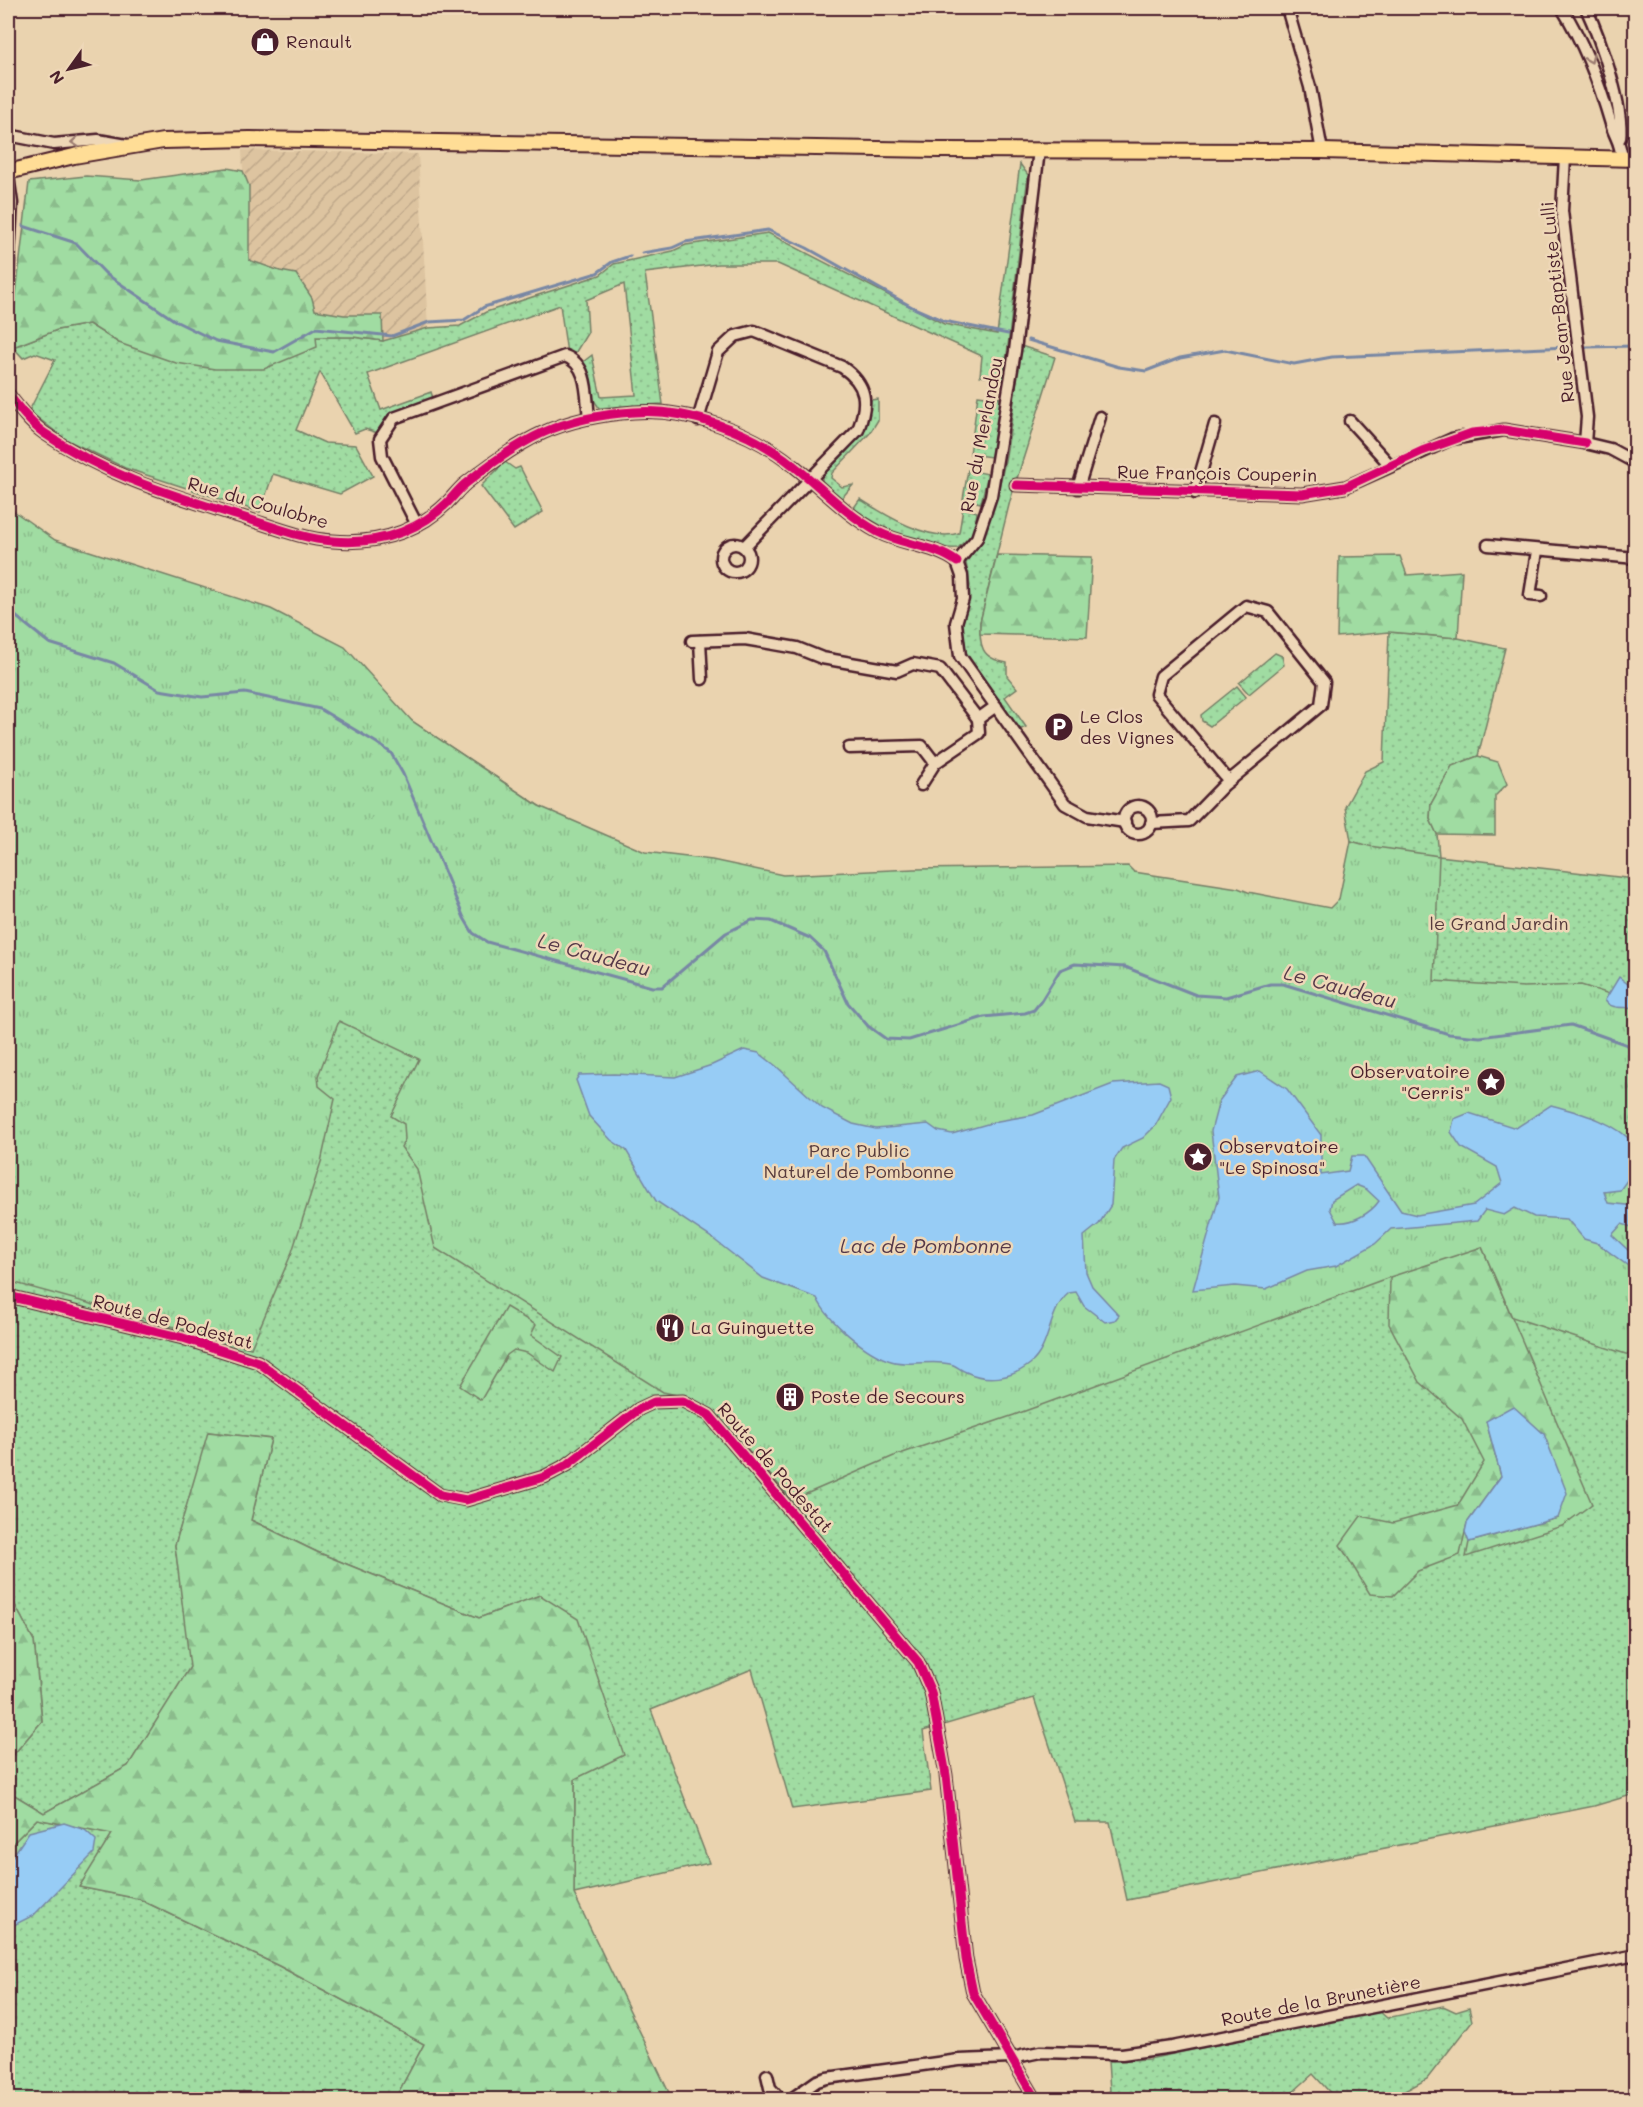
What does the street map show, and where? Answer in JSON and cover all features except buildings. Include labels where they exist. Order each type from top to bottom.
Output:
[{"type":"main road","points":[[8,174],[164,141],[250,139],[939,150],[1322,151],[1629,159]]},
{"type":"street","points":[[1287,8],[1310,87],[1322,151]]},
{"type":"street","points":[[1562,8],[1582,41],[1597,75],[1613,129],[1620,138],[1629,159]]},
{"type":"street","points":[[1586,8],[1603,51],[1622,124],[1620,138]]},
{"type":"street","points":[[8,135],[54,144],[98,140],[133,146]]},
{"type":"street","name":"Rue du Merlandou","points":[[957,562],[977,538],[991,496],[1015,351],[1039,150]]},
{"type":"street","name":"Rue Jean-Baptiste Lulli","points":[[1566,157],[1563,211],[1587,417],[1585,443]]},
{"type":"street","points":[[8,174],[12,203],[8,273]]},
{"type":"street","points":[[698,420],[718,352],[735,336],[754,331],[842,368],[854,375],[863,392],[866,408],[858,430],[808,478],[744,547]]},
{"type":"street","points":[[417,525],[382,456],[380,439],[394,418],[565,356],[575,360],[584,373],[589,418]]},
{"type":"street","name":"Rue du Coulobre","points":[[8,394],[41,431],[86,459],[139,485],[302,536],[333,541],[375,539],[417,525],[446,505],[462,486],[513,448],[539,432],[589,418],[636,412],[664,413],[698,420],[744,435],[791,463],[846,512],[878,532],[903,544],[945,553],[957,562]]},
{"type":"street","points":[[1078,488],[1100,417]]},
{"type":"street","points":[[1350,421],[1390,465]]},
{"type":"street","points":[[1196,493],[1215,424]]},
{"type":"street","name":"Rue François Couperin","points":[[1016,485],[1196,493],[1302,494],[1324,492],[1367,479],[1390,465],[1452,439],[1472,433],[1504,430],[1610,449],[1635,463]]},
{"type":"street","points":[[1488,545],[1635,558]]},
{"type":"street","points":[[1537,551],[1530,595],[1541,596]]},
{"type":"street","points":[[957,562],[962,576],[963,599],[956,623],[960,656],[1065,804],[1087,816],[1125,822]]},
{"type":"street","points":[[1152,823],[1189,821],[1229,781],[1321,705],[1324,682],[1268,612],[1246,606],[1161,676],[1156,694],[1229,781]]},
{"type":"street","points":[[702,679],[696,641],[745,639],[796,648],[822,658],[897,671],[913,664],[940,669],[978,719],[979,733],[935,763],[921,785]]},
{"type":"street","points":[[978,719],[996,706]]},
{"type":"street","points":[[849,748],[922,746],[935,763]]},
{"type":"street","points":[[1137,806],[1148,810],[1152,823],[1147,831],[1138,834],[1129,830],[1125,822],[1129,810],[1137,806]]},
{"type":"street","name":"Route de Podestat","points":[[8,1296],[183,1338],[258,1362],[440,1495],[454,1499],[466,1500],[485,1496],[544,1477],[567,1465],[639,1409],[654,1402],[683,1401],[709,1415],[918,1662],[931,1692],[946,1775],[966,1959],[973,1993],[1036,2100]]},
{"type":"street","name":"Route de la Brunetière","points":[[790,2100],[817,2081],[827,2078],[959,2060],[1012,2058],[1040,2052],[1122,2054],[1172,2047],[1635,1955]]},
{"type":"street","points":[[767,2075],[770,2088],[780,2100]]},
{"type":"shaded area","points":[[242,150],[418,154],[428,328],[383,341],[382,315],[344,315],[315,310],[312,298],[296,274],[249,260],[249,186],[243,171]]},
{"type":"green space","points":[[1020,164],[1028,175],[1004,380],[980,376],[982,356],[778,264],[718,264],[645,273],[663,404],[599,408],[594,400],[583,362],[592,355],[601,397],[636,395],[624,284],[586,300],[588,332],[574,355],[567,353],[560,305],[368,374],[381,410],[431,392],[433,398],[391,414],[378,433],[365,429],[355,433],[320,372],[296,430],[325,443],[356,445],[373,476],[340,494],[273,474],[260,512],[125,468],[65,439],[29,411],[55,360],[35,353],[23,358],[13,347],[57,330],[89,324],[119,343],[316,337],[353,337],[383,341],[428,328],[460,326],[486,312],[600,275],[614,264],[673,251],[686,245],[768,233],[944,324],[997,334]]},
{"type":"green space","points":[[227,168],[243,171],[249,186],[249,260],[296,274],[312,298],[315,310],[344,315],[382,315],[383,341],[353,337],[316,337],[317,347],[264,369],[215,369],[176,363],[119,343],[89,324],[57,330],[13,347],[11,337],[29,182],[86,176],[141,180]]},
{"type":"green space","points":[[1021,346],[1055,357],[1010,501],[980,622],[983,650],[991,658],[1007,663],[1007,676],[1017,688],[1005,697],[1026,727],[1019,730],[963,648],[960,638],[970,586],[966,563],[980,539],[999,486],[1006,458]]},
{"type":"green space","points":[[978,395],[1001,398],[991,457],[970,454]]},
{"type":"green space","points":[[878,399],[878,420],[870,433],[832,473],[831,478],[842,487],[853,485],[840,500],[822,485],[822,474],[856,441],[867,422],[871,400]]},
{"type":"green space","points":[[505,462],[515,469],[520,467],[543,512],[514,530],[481,486]]},
{"type":"green space","points":[[968,470],[988,474],[981,503],[963,499]]},
{"type":"green space","points":[[860,499],[908,526],[935,534],[959,533],[963,508],[977,512],[974,532],[958,548],[944,548],[916,542],[853,509]]},
{"type":"green space","name":"Parc Public Naturel de Pombonne","points":[[8,507],[55,540],[271,609],[345,647],[412,721],[539,806],[645,852],[712,860],[783,875],[914,869],[1128,866],[1134,872],[1238,888],[1330,908],[1339,899],[1351,841],[1369,846],[1439,856],[1434,981],[1524,987],[1581,985],[1635,1002],[1635,1357],[1512,1317],[1482,1247],[1390,1277],[1014,1415],[894,1456],[792,1500],[732,1431],[691,1398],[663,1392],[435,1248],[417,1169],[401,1147],[405,1139],[404,1124],[391,1116],[419,1059],[339,1021],[318,1076],[319,1086],[335,1099],[321,1162],[292,1252],[251,1348],[8,1281]]},
{"type":"green space","name":"le Grand Jardin","points":[[8,536],[412,721],[670,893],[1349,936],[1369,847],[1351,841],[1345,807],[1365,771],[1384,762],[1389,632],[1458,638],[1505,648],[1478,756],[1452,766],[1431,804],[1430,819],[1437,834],[1439,856],[1635,879],[1635,1794],[1594,1806],[1127,1900],[1110,1822],[1075,1822],[1034,1698],[923,1731],[931,1791],[792,1809],[752,1669],[651,1710],[709,1863],[574,1894],[575,1779],[540,1595],[479,1618],[317,1552],[251,1520],[271,1439],[209,1432],[175,1545],[191,1667],[128,1766],[44,1813],[8,1791],[8,1761],[42,1721],[34,1641],[8,1592]]},
{"type":"green space","points":[[997,555],[1092,557],[1087,637],[980,634],[980,622]]},
{"type":"green space","points":[[1400,556],[1407,575],[1462,571],[1458,638],[1389,632],[1337,637],[1339,557]]},
{"type":"green space","points":[[1275,653],[1282,656],[1284,665],[1249,694],[1239,683]]},
{"type":"green space","points":[[1237,686],[1246,697],[1210,726],[1202,721],[1201,715]]},
{"type":"green space","points":[[1478,756],[1498,762],[1507,784],[1495,796],[1495,835],[1437,834],[1430,819],[1431,804],[1452,766]]},
{"type":"green space","points":[[1482,1247],[1592,1504],[1562,1526],[1466,1557],[1469,1542],[1558,1518],[1486,1421],[1501,1476],[1467,1523],[1460,1555],[1418,1571],[1393,1596],[1370,1594],[1340,1545],[1361,1516],[1393,1523],[1458,1505],[1484,1462],[1462,1419],[1420,1382],[1389,1324],[1390,1277],[1363,1263]]},
{"type":"green space","points":[[506,1307],[536,1325],[531,1335],[562,1357],[555,1372],[527,1353],[514,1350],[507,1355],[481,1400],[460,1386]]},
{"type":"green space","points":[[208,1432],[271,1439],[251,1520],[317,1552],[479,1618],[540,1595],[578,1619],[624,1755],[575,1779],[574,1894],[672,2099],[395,2099],[424,2044],[279,1966],[139,1899],[79,1887],[112,1834],[37,1819],[8,1848],[8,1791],[44,1813],[128,1766],[190,1667],[175,1545]]},
{"type":"green space","points":[[8,1592],[34,1641],[42,1721],[8,1761]]},
{"type":"green space","points":[[37,1819],[113,1834],[80,1887],[139,1899],[279,1966],[424,2044],[395,2099],[8,2100],[8,1848]]},
{"type":"green space","points":[[1443,2006],[1456,2012],[1469,2008],[1472,2021],[1427,2079],[1390,2099],[1336,2099],[1313,2074],[1293,2092],[1298,2099],[1093,2099],[1110,2091],[1108,2061],[1149,2059],[1379,2011],[1387,2018]]},
{"type":"water","points":[[1619,977],[1629,985],[1633,1007],[1613,1006],[1605,1000]]},
{"type":"water","name":"Lac de Pombonne","points":[[744,1050],[759,1053],[822,1108],[853,1124],[876,1129],[928,1124],[938,1131],[952,1134],[998,1121],[1033,1115],[1113,1084],[1159,1081],[1168,1085],[1171,1097],[1155,1126],[1143,1138],[1122,1148],[1114,1160],[1111,1205],[1099,1224],[1084,1236],[1086,1272],[1092,1286],[1119,1315],[1115,1320],[1105,1322],[1084,1306],[1076,1292],[1069,1293],[1057,1309],[1037,1357],[1015,1373],[990,1378],[974,1375],[950,1364],[898,1363],[881,1357],[859,1344],[838,1326],[817,1298],[763,1278],[712,1238],[656,1201],[626,1150],[611,1140],[589,1116],[576,1080],[579,1075],[675,1077],[712,1065]]},
{"type":"water","points":[[1260,1071],[1287,1089],[1321,1135],[1321,1175],[1348,1171],[1352,1156],[1364,1156],[1401,1211],[1417,1215],[1474,1205],[1502,1183],[1497,1167],[1461,1147],[1451,1132],[1454,1119],[1469,1113],[1516,1128],[1551,1105],[1607,1124],[1618,1130],[1635,1145],[1635,1177],[1630,1176],[1620,1190],[1604,1192],[1608,1203],[1635,1206],[1635,1228],[1622,1224],[1612,1235],[1628,1250],[1635,1251],[1635,1271],[1597,1243],[1584,1239],[1567,1219],[1534,1217],[1515,1208],[1504,1215],[1485,1210],[1477,1221],[1391,1229],[1375,1244],[1336,1266],[1307,1271],[1266,1289],[1235,1286],[1193,1290],[1219,1197],[1211,1131],[1219,1101],[1237,1077]],"holes":[[[1356,1185],[1366,1189],[1379,1201],[1376,1205],[1355,1219],[1337,1222],[1330,1209],[1332,1200]]]},
{"type":"water","points":[[1513,1406],[1544,1434],[1567,1493],[1558,1518],[1469,1542],[1465,1532],[1467,1523],[1501,1476],[1486,1421]]},
{"type":"water","points":[[64,1823],[85,1830],[96,1840],[94,1853],[34,1915],[14,1925],[8,1923],[8,1863],[29,1832]]},
{"type":"waterway","points":[[23,226],[76,243],[106,274],[177,322],[216,341],[274,352],[316,328],[392,336],[429,322],[464,320],[484,307],[597,273],[612,262],[630,256]]},
{"type":"waterway","points":[[642,253],[672,248],[685,242],[768,230],[807,248],[914,308],[944,321],[1008,334]]},
{"type":"waterway","points":[[1028,340],[1119,367],[1146,371],[1180,358],[1225,350],[1294,364],[1332,357],[1569,347]]},
{"type":"waterway","points":[[1586,347],[1636,346]]},
{"type":"waterway","name":"Le Caudeau","points":[[8,610],[49,643],[114,663],[159,690],[202,697],[245,693],[320,709],[391,753],[403,774],[464,918],[473,933],[487,942],[652,987],[662,987],[726,933],[752,920],[771,921],[810,938],[824,951],[848,1003],[868,1026],[886,1039],[909,1040],[984,1017],[1034,1010],[1060,970],[1075,964],[1125,967],[1196,995],[1226,997],[1270,984],[1283,984],[1449,1034],[1480,1037],[1571,1025],[1636,1048]]},
{"type":"cycle path","points":[[8,394],[29,420],[44,433],[92,462],[116,473],[166,493],[289,532],[311,538],[342,542],[377,539],[414,527],[437,512],[465,484],[505,454],[524,442],[563,425],[584,419],[634,412],[676,414],[719,425],[759,443],[794,466],[866,525],[888,536],[948,556],[957,562]]},
{"type":"cycle path","points":[[1016,485],[1302,494],[1345,487],[1422,451],[1472,433],[1504,430],[1585,443]]},
{"type":"cycle path","points":[[8,1296],[183,1338],[258,1362],[440,1495],[466,1500],[544,1477],[567,1465],[639,1409],[654,1402],[683,1401],[709,1415],[918,1662],[931,1692],[946,1775],[966,1959],[973,1993],[1036,2100]]},
{"type":"place","name":"Renault","points":[[265,42]]},
{"type":"place","name":"Le Clos des Vignes","points":[[1059,727]]},
{"type":"place","name":"Observatoire \"Cerris\"","points":[[1491,1082]]},
{"type":"place","name":"Observatoire \"Le Spinosa\"","points":[[1198,1157]]},
{"type":"place","name":"La Guinguette","points":[[670,1328]]},
{"type":"place","name":"Poste de Secours","points":[[790,1397]]}]
